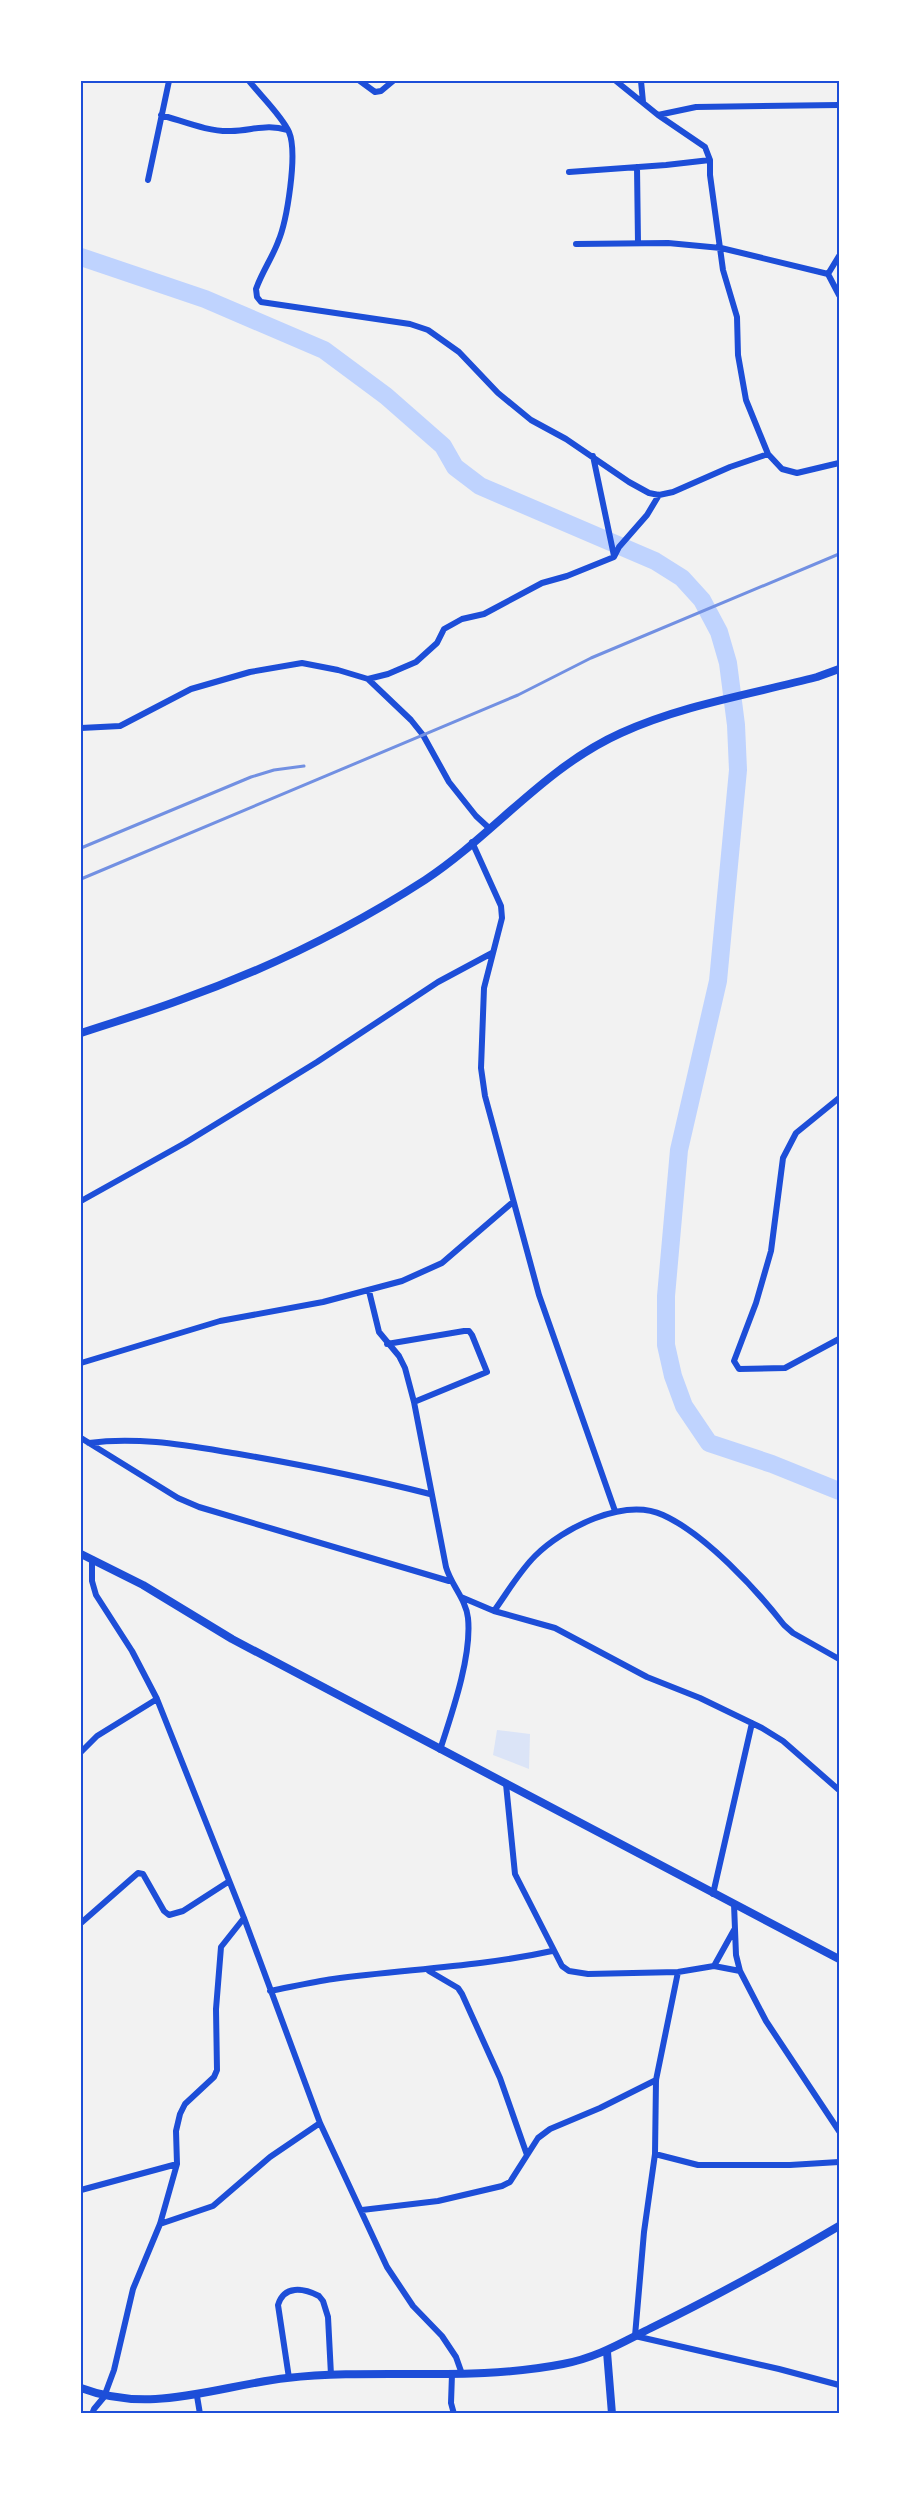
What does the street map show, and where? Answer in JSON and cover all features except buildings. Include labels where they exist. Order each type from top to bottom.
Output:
[{"type":"street","points":[[148,180],[169,81]]},
{"type":"street","points":[[249,81],[288,130],[292,143],[289,201],[285,222],[279,242],[256,289],[257,297],[261,302],[410,324],[428,330],[459,352],[498,393],[531,420],[593,456],[629,482],[649,493],[660,495],[681,489],[730,467],[768,454]]},
{"type":"street","points":[[360,81],[375,92],[381,91],[393,81]]},
{"type":"street","points":[[616,81],[658,115],[705,147],[710,160],[710,176],[723,270],[737,318],[738,355],[746,400],[768,454],[782,469],[797,473],[839,463]]},
{"type":"street","points":[[641,81],[643,102]]},
{"type":"street","points":[[658,115],[696,107],[839,105]]},
{"type":"street","points":[[162,115],[232,132],[266,126],[288,130]]},
{"type":"street","points":[[569,172],[710,160]]},
{"type":"street","points":[[637,167],[638,243]]},
{"type":"street","points":[[576,244],[668,243],[721,248],[828,274],[839,295]]},
{"type":"street","points":[[828,274],[839,256]]},
{"type":"street","points":[[593,456],[614,557]]},
{"type":"street","points":[[81,728],[120,726],[192,689],[250,672],[302,663],[368,679],[388,674],[416,662],[436,643],[444,629],[462,619],[484,614],[542,582],[567,576],[614,557],[660,495]]},
{"type":"street","points":[[81,1033],[181,1000],[348,926],[411,888],[472,842],[556,772],[592,748],[654,719],[839,669]]},
{"type":"street","points":[[368,679],[411,720],[423,735],[449,782],[476,816],[489,828]]},
{"type":"street","points":[[472,842],[501,906],[502,918],[483,988],[481,1068],[485,1096],[538,1296],[615,1511]]},
{"type":"street","points":[[81,1201],[184,1143],[316,1062],[438,982],[492,953]]},
{"type":"street","points":[[839,1098],[796,1133],[783,1158],[771,1251],[756,1303],[734,1361],[739,1369],[785,1368],[839,1339]]},
{"type":"street","points":[[81,1363],[220,1321],[369,1291],[402,1281],[442,1263],[513,1202]]},
{"type":"street","points":[[369,1291],[379,1332],[399,1356],[405,1368],[414,1402],[430,1494],[449,1581],[461,1597],[468,1617],[467,1644],[452,1712],[440,1750]]},
{"type":"street","points":[[387,1344],[469,1330],[472,1335],[487,1372],[414,1402]]},
{"type":"street","points":[[81,1438],[178,1498],[199,1507],[449,1581]]},
{"type":"street","points":[[89,1443],[125,1440],[176,1444],[362,1477],[430,1494]]},
{"type":"street","points":[[494,1611],[536,1555],[558,1538],[595,1517],[615,1511],[648,1511],[672,1520],[707,1544],[793,1633],[839,1659]]},
{"type":"street","points":[[81,1554],[143,1585],[232,1640],[839,1959]]},
{"type":"street","points":[[92,1558],[92,1581],[96,1595],[132,1651],[157,1699],[244,1918],[320,2123],[387,2267],[413,2306],[442,2336],[456,2357],[462,2374]]},
{"type":"street","points":[[461,1597],[494,1611],[555,1628],[647,1677],[700,1698],[752,1723],[783,1741],[839,1790]]},
{"type":"street","points":[[81,1752],[97,1736],[157,1699]]},
{"type":"street","points":[[713,1894],[752,1723]]},
{"type":"street","points":[[506,1784],[515,1874],[552,1951],[562,1966],[569,1971],[588,1974],[678,1972],[714,1966],[740,1971]]},
{"type":"street","points":[[81,1923],[138,1873],[143,1874],[147,1879],[169,1915],[183,1911],[228,1881]]},
{"type":"street","points":[[734,1904],[736,1955],[740,1971],[766,2021],[839,2130]]},
{"type":"street","points":[[92,2414],[104,2397],[114,2370],[133,2289],[160,2224],[177,2164],[176,2131],[185,2104],[214,2077],[218,2070],[216,2009],[221,1947],[244,1918]]},
{"type":"street","points":[[714,1966],[734,1930]]},
{"type":"street","points":[[270,1991],[333,1979],[428,1971],[552,1951]]},
{"type":"street","points":[[428,1971],[458,1988],[462,1994],[500,2078],[527,2155]]},
{"type":"street","points":[[635,2336],[644,2232],[655,2154],[656,2080],[678,1972]]},
{"type":"street","points":[[362,2210],[438,2201],[491,2190],[510,2182],[538,2138],[550,2129],[600,2108],[656,2080]]},
{"type":"street","points":[[160,2224],[213,2206],[270,2157],[320,2123]]},
{"type":"street","points":[[655,2154],[698,2165],[790,2165],[839,2162]]},
{"type":"street","points":[[81,2190],[177,2164]]},
{"type":"street","points":[[81,2388],[104,2397],[139,2400],[197,2396],[256,2382],[289,2378],[331,2375],[462,2374],[565,2364],[607,2352],[839,2226]]},
{"type":"street","points":[[289,2378],[278,2305],[280,2297],[286,2291],[296,2289],[319,2296],[326,2307],[331,2375]]},
{"type":"street","points":[[635,2336],[839,2385]]},
{"type":"street","points":[[607,2352],[612,2414]]},
{"type":"street","points":[[452,2374],[451,2403],[454,2414]]},
{"type":"street","points":[[197,2396],[200,2414]]},
{"type":"shaded area","points":[[497,1730],[530,1734],[529,1769],[493,1755]]},
{"type":"waterway","points":[[81,257],[205,299],[324,350],[386,396],[443,446],[455,467],[480,486],[655,561],[682,578],[702,600],[719,632],[728,663],[736,725],[738,770],[718,981],[679,1150],[666,1296],[666,1345],[673,1376],[684,1406],[709,1443],[772,1464],[839,1491]]},
{"type":"railway","points":[[81,879],[518,695],[591,658],[839,554]]},
{"type":"railway","points":[[81,848],[251,777],[274,770],[304,766]]}]
